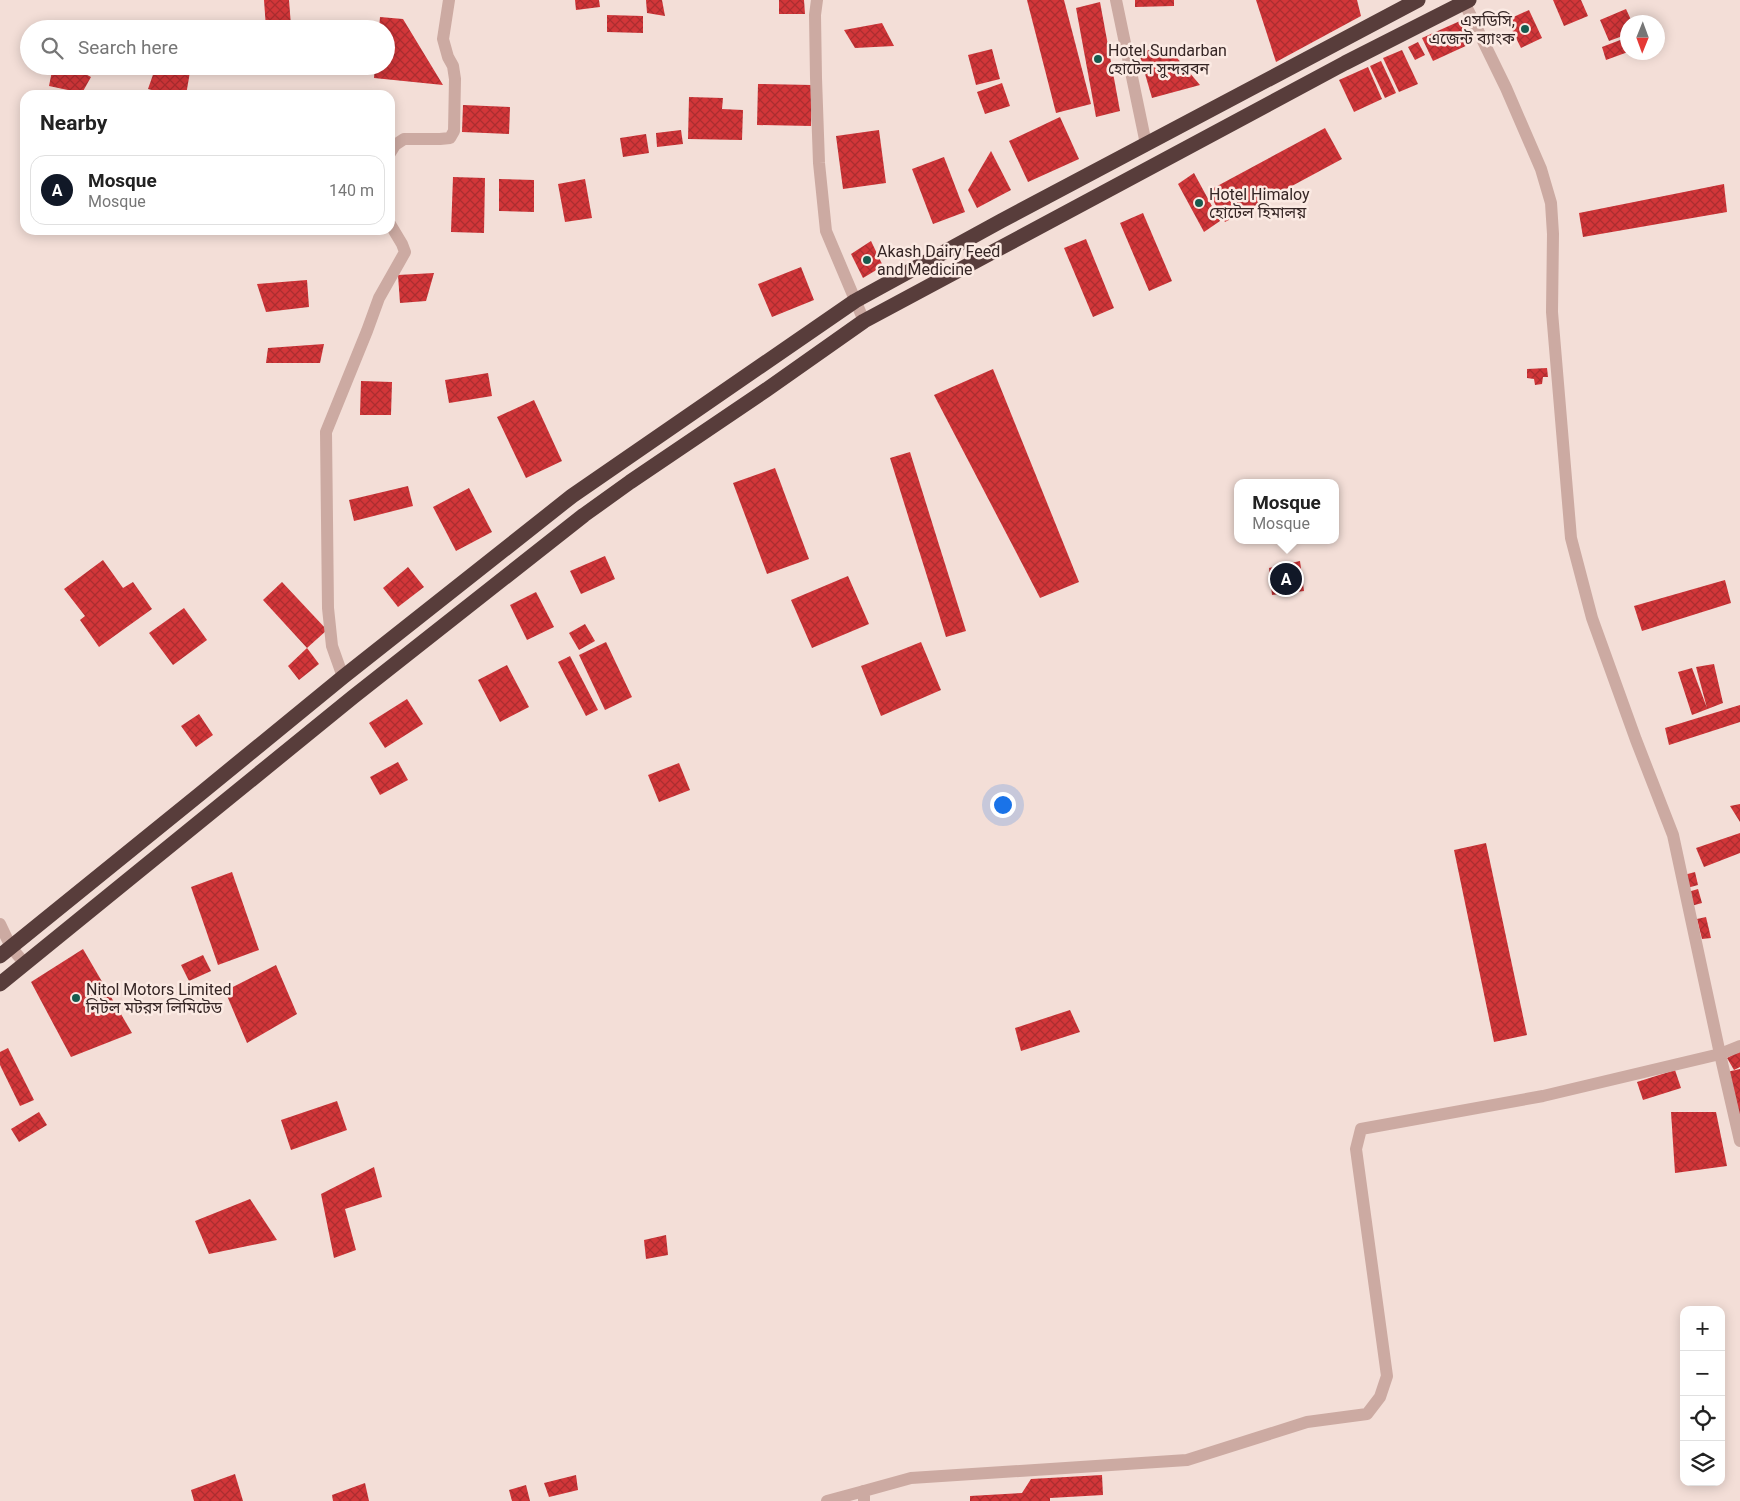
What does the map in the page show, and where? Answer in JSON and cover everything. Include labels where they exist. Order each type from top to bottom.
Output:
[{"type":"highway","points":[[5,952],[343,676],[572,496],[855,301],[1001,221],[1418,0]]},
{"type":"highway","points":[[0,984],[353,697],[584,515],[864,320],[1345,63],[1467,1]]},
{"type":"highway","points":[[1337,43],[1345,63]]},
{"type":"highway","points":[[1001,221],[1009,242]]},
{"type":"highway","points":[[660,435],[672,455]]},
{"type":"highway","points":[[572,496],[584,515]]},
{"type":"highway","points":[[200,794],[214,810]]},
{"type":"street","points":[[395,146],[404,139],[450,138],[454,131],[455,79],[453,66],[448,57],[443,39],[449,0]]},
{"type":"street","points":[[817,0],[815,15],[819,163],[826,232],[864,320]]},
{"type":"street","points":[[1116,0],[1146,144]]},
{"type":"street","points":[[1467,1],[1541,169],[1551,203],[1553,234],[1552,312],[1571,538],[1592,618],[1673,835],[1740,1141]]},
{"type":"street","points":[[343,676],[332,646],[328,608],[326,432],[379,298],[404,252],[402,244],[395,232]]},
{"type":"street","points":[[0,924],[5,952],[25,964]]},
{"type":"street","points":[[827,1501],[864,1496],[911,1478],[1187,1460],[1308,1422],[1367,1414],[1380,1397],[1386,1376],[1356,1150],[1361,1129],[1543,1096],[1720,1054],[1740,1046]]},
{"type":"building","points":[[264,0],[289,0],[291,20],[265,20]]},
{"type":"building","points":[[575,0],[599,0],[600,7],[576,10]]},
{"type":"building","points":[[646,0],[662,0],[665,16],[647,13]]},
{"type":"building","points":[[779,0],[804,0],[805,14],[779,14]]},
{"type":"building","points":[[1027,0],[1064,0],[1091,104],[1056,113]]},
{"type":"building","points":[[1135,0],[1174,0],[1174,6],[1135,7]]},
{"type":"building","points":[[1256,0],[1357,0],[1361,16],[1276,62]]},
{"type":"building","points":[[1553,0],[1581,0],[1588,16],[1564,26]]},
{"type":"building","name":"Hotel Sundarban হোটেল সুন্দরবন","points":[[1100,2],[1120,111],[1096,117],[1076,8]]},
{"type":"building","points":[[1626,9],[1629,15],[1620,15],[1620,37],[1609,41],[1600,20]]},
{"type":"building","name":"এসডিসি, এজেন্ট ব্যাংক","points":[[1529,10],[1542,38],[1521,48],[1507,20]]},
{"type":"building","points":[[607,15],[643,16],[643,33],[607,32]]},
{"type":"building","points":[[380,17],[403,19],[443,85],[374,78],[374,75],[395,75],[395,20],[380,20]]},
{"type":"building","points":[[1460,21],[1470,44],[1433,61],[1422,38]]},
{"type":"building","points":[[882,23],[894,46],[855,48],[844,30]]},
{"type":"building","points":[[1620,40],[1620,55],[1606,60],[1602,47]]},
{"type":"building","points":[[1418,42],[1425,55],[1415,60],[1408,47]]},
{"type":"building","points":[[1166,45],[1200,85],[1152,98],[1139,53]]},
{"type":"building","points":[[992,49],[1000,79],[976,85],[968,55]]},
{"type":"building","points":[[1402,50],[1418,84],[1399,92],[1383,58]]},
{"type":"building","points":[[1381,61],[1396,93],[1385,98],[1370,66]]},
{"type":"building","points":[[1368,67],[1382,99],[1354,112],[1339,80]]},
{"type":"building","points":[[51,75],[87,75],[91,77],[84,90],[68,90],[49,86]]},
{"type":"building","points":[[153,75],[189,75],[187,90],[148,89]]},
{"type":"building","points":[[1002,83],[1010,106],[985,114],[977,92]]},
{"type":"building","points":[[758,84],[812,85],[811,126],[757,125]]},
{"type":"building","points":[[689,97],[723,98],[722,109],[743,110],[742,140],[688,139]]},
{"type":"building","points":[[463,105],[510,107],[509,134],[462,132]]},
{"type":"building","points":[[1060,117],[1079,159],[1028,182],[1009,141]]},
{"type":"building","points":[[1325,128],[1342,159],[1225,222],[1208,191]]},
{"type":"building","points":[[681,130],[683,144],[657,147],[656,133]]},
{"type":"building","points":[[879,130],[886,183],[843,189],[836,136]]},
{"type":"building","points":[[646,134],[649,153],[623,157],[620,138]]},
{"type":"building","points":[[991,151],[1011,190],[977,208],[968,190]]},
{"type":"building","points":[[944,157],[965,212],[933,224],[912,169]]},
{"type":"building","name":"Hotel Himaloy হোটেল হিমালয়","points":[[1194,173],[1220,221],[1204,232],[1178,184]]},
{"type":"building","points":[[453,177],[485,178],[484,233],[451,232]]},
{"type":"building","points":[[499,179],[534,180],[534,212],[499,211]]},
{"type":"building","points":[[585,179],[592,218],[565,222],[558,184]]},
{"type":"building","points":[[1724,184],[1727,212],[1583,237],[1579,213]]},
{"type":"building","points":[[1143,213],[1172,281],[1149,291],[1120,223]]},
{"type":"building","points":[[1086,239],[1114,308],[1093,317],[1064,248]]},
{"type":"building","name":"Akash Dairy Feed and Medicine","points":[[871,241],[883,266],[863,278],[851,254]]},
{"type":"building","points":[[801,267],[814,300],[772,317],[758,284]]},
{"type":"building","points":[[434,273],[426,301],[400,303],[398,275]]},
{"type":"building","points":[[307,280],[309,307],[266,312],[257,284]]},
{"type":"building","points":[[324,344],[320,363],[266,363],[268,348]]},
{"type":"building","points":[[1547,368],[1548,377],[1543,377],[1542,384],[1535,385],[1534,379],[1527,378],[1527,369]]},
{"type":"building","points":[[993,369],[1079,582],[1040,598],[934,395]]},
{"type":"building","points":[[488,373],[492,396],[449,403],[445,380]]},
{"type":"building","points":[[361,381],[392,382],[391,415],[360,415]]},
{"type":"building","points":[[534,400],[562,461],[526,478],[497,417]]},
{"type":"building","points":[[910,452],[966,631],[946,637],[890,458]]},
{"type":"building","points":[[775,468],[809,559],[767,574],[733,483]]},
{"type":"building","points":[[408,486],[413,506],[354,521],[349,500]]},
{"type":"building","points":[[469,488],[492,532],[456,551],[433,507]]},
{"type":"building","points":[[605,556],[615,579],[581,594],[570,571]]},
{"type":"building","points":[[103,560],[123,588],[133,582],[152,609],[99,647],[80,620],[85,616],[64,589]]},
{"type":"building","points":[[1300,561],[1304,591],[1272,595],[1269,568]]},
{"type":"building","points":[[408,567],[424,587],[398,607],[383,588]]},
{"type":"building","points":[[848,576],[869,624],[812,648],[791,600]]},
{"type":"building","points":[[1725,580],[1731,603],[1642,631],[1634,606]]},
{"type":"building","points":[[282,582],[327,630],[307,648],[263,600]]},
{"type":"building","points":[[536,592],[554,627],[527,640],[510,605]]},
{"type":"building","points":[[184,608],[207,640],[173,665],[149,633]]},
{"type":"building","points":[[585,624],[595,641],[579,650],[569,633]]},
{"type":"building","points":[[606,642],[632,697],[605,710],[579,655]]},
{"type":"building","points":[[921,642],[941,690],[881,716],[861,666]]},
{"type":"building","points":[[307,648],[319,664],[299,680],[288,666]]},
{"type":"building","points":[[570,656],[598,710],[586,716],[558,662]]},
{"type":"building","points":[[1714,664],[1723,703],[1692,715],[1678,672],[1692,668],[1707,708],[1696,667]]},
{"type":"building","points":[[507,665],[529,707],[500,722],[478,680]]},
{"type":"building","points":[[407,699],[423,724],[385,748],[369,723]]},
{"type":"building","points":[[1740,705],[1740,722],[1669,745],[1665,728]]},
{"type":"building","points":[[199,714],[213,735],[196,747],[181,726]]},
{"type":"building","points":[[398,762],[408,780],[380,795],[370,777]]},
{"type":"building","points":[[679,763],[690,790],[659,802],[648,775]]},
{"type":"building","points":[[1740,804],[1740,822],[1730,806]]},
{"type":"building","points":[[1740,833],[1740,853],[1704,867],[1696,848]]},
{"type":"building","points":[[1486,843],[1527,1035],[1494,1042],[1454,850]]},
{"type":"building","points":[[232,872],[259,950],[218,965],[191,887]]},
{"type":"building","points":[[1695,872],[1698,885],[1687,888],[1684,875]]},
{"type":"building","points":[[1698,889],[1702,903],[1691,906],[1688,892]]},
{"type":"building","points":[[1706,917],[1711,938],[1702,939],[1697,919]]},
{"type":"building","name":"Nitol Motors Limited নিটল মটরস লিমিটেড","points":[[83,949],[132,1033],[71,1057],[31,982]]},
{"type":"building","points":[[203,955],[211,971],[189,981],[181,965]]},
{"type":"building","points":[[276,965],[297,1014],[247,1043],[225,991]]},
{"type":"building","points":[[1070,1010],[1080,1032],[1021,1051],[1015,1028]]},
{"type":"building","points":[[8,1048],[34,1100],[20,1106],[0,1065],[0,1052]]},
{"type":"building","points":[[1740,1051],[1740,1067],[1734,1070],[1727,1058]]},
{"type":"building","points":[[1740,1069],[1740,1122],[1727,1072]]},
{"type":"building","points":[[1675,1070],[1681,1088],[1643,1100],[1637,1082]]},
{"type":"building","points":[[337,1101],[347,1130],[291,1150],[281,1120]]},
{"type":"building","points":[[39,1112],[47,1125],[19,1142],[11,1129]]},
{"type":"building","points":[[1671,1112],[1716,1112],[1727,1166],[1675,1173]]},
{"type":"building","points":[[374,1167],[382,1197],[345,1209],[356,1250],[334,1258],[321,1194]]},
{"type":"building","points":[[250,1199],[277,1240],[209,1254],[195,1221]]},
{"type":"building","points":[[666,1235],[668,1255],[646,1259],[644,1240]]},
{"type":"building","points":[[235,1474],[243,1501],[194,1501],[191,1490]]},
{"type":"building","points":[[576,1475],[578,1490],[549,1497],[544,1483]]},
{"type":"building","points":[[1102,1475],[1103,1495],[1050,1498],[1050,1501],[970,1501],[970,1496],[1022,1493],[1031,1479]]},
{"type":"building","points":[[365,1483],[369,1501],[333,1501],[332,1495]]},
{"type":"building","points":[[526,1485],[530,1501],[512,1501],[509,1490]]},
{"type":"place","name":"এসডিসি, এজেন্ট ব্যাংক","points":[[1525,29]]},
{"type":"place","name":"Hotel Sundarban হোটেল সুন্দরবন","points":[[1098,59]]},
{"type":"place","name":"Hotel Himaloy হোটেল হিমালয়","points":[[1199,203]]},
{"type":"place","name":"Akash Dairy Feed and Medicine","points":[[867,260]]},
{"type":"place","name":"Mosque","points":[[1286,579]]},
{"type":"place","name":"Nitol Motors Limited নিটল মটরস লিমিটেড","points":[[76,998]]}]
